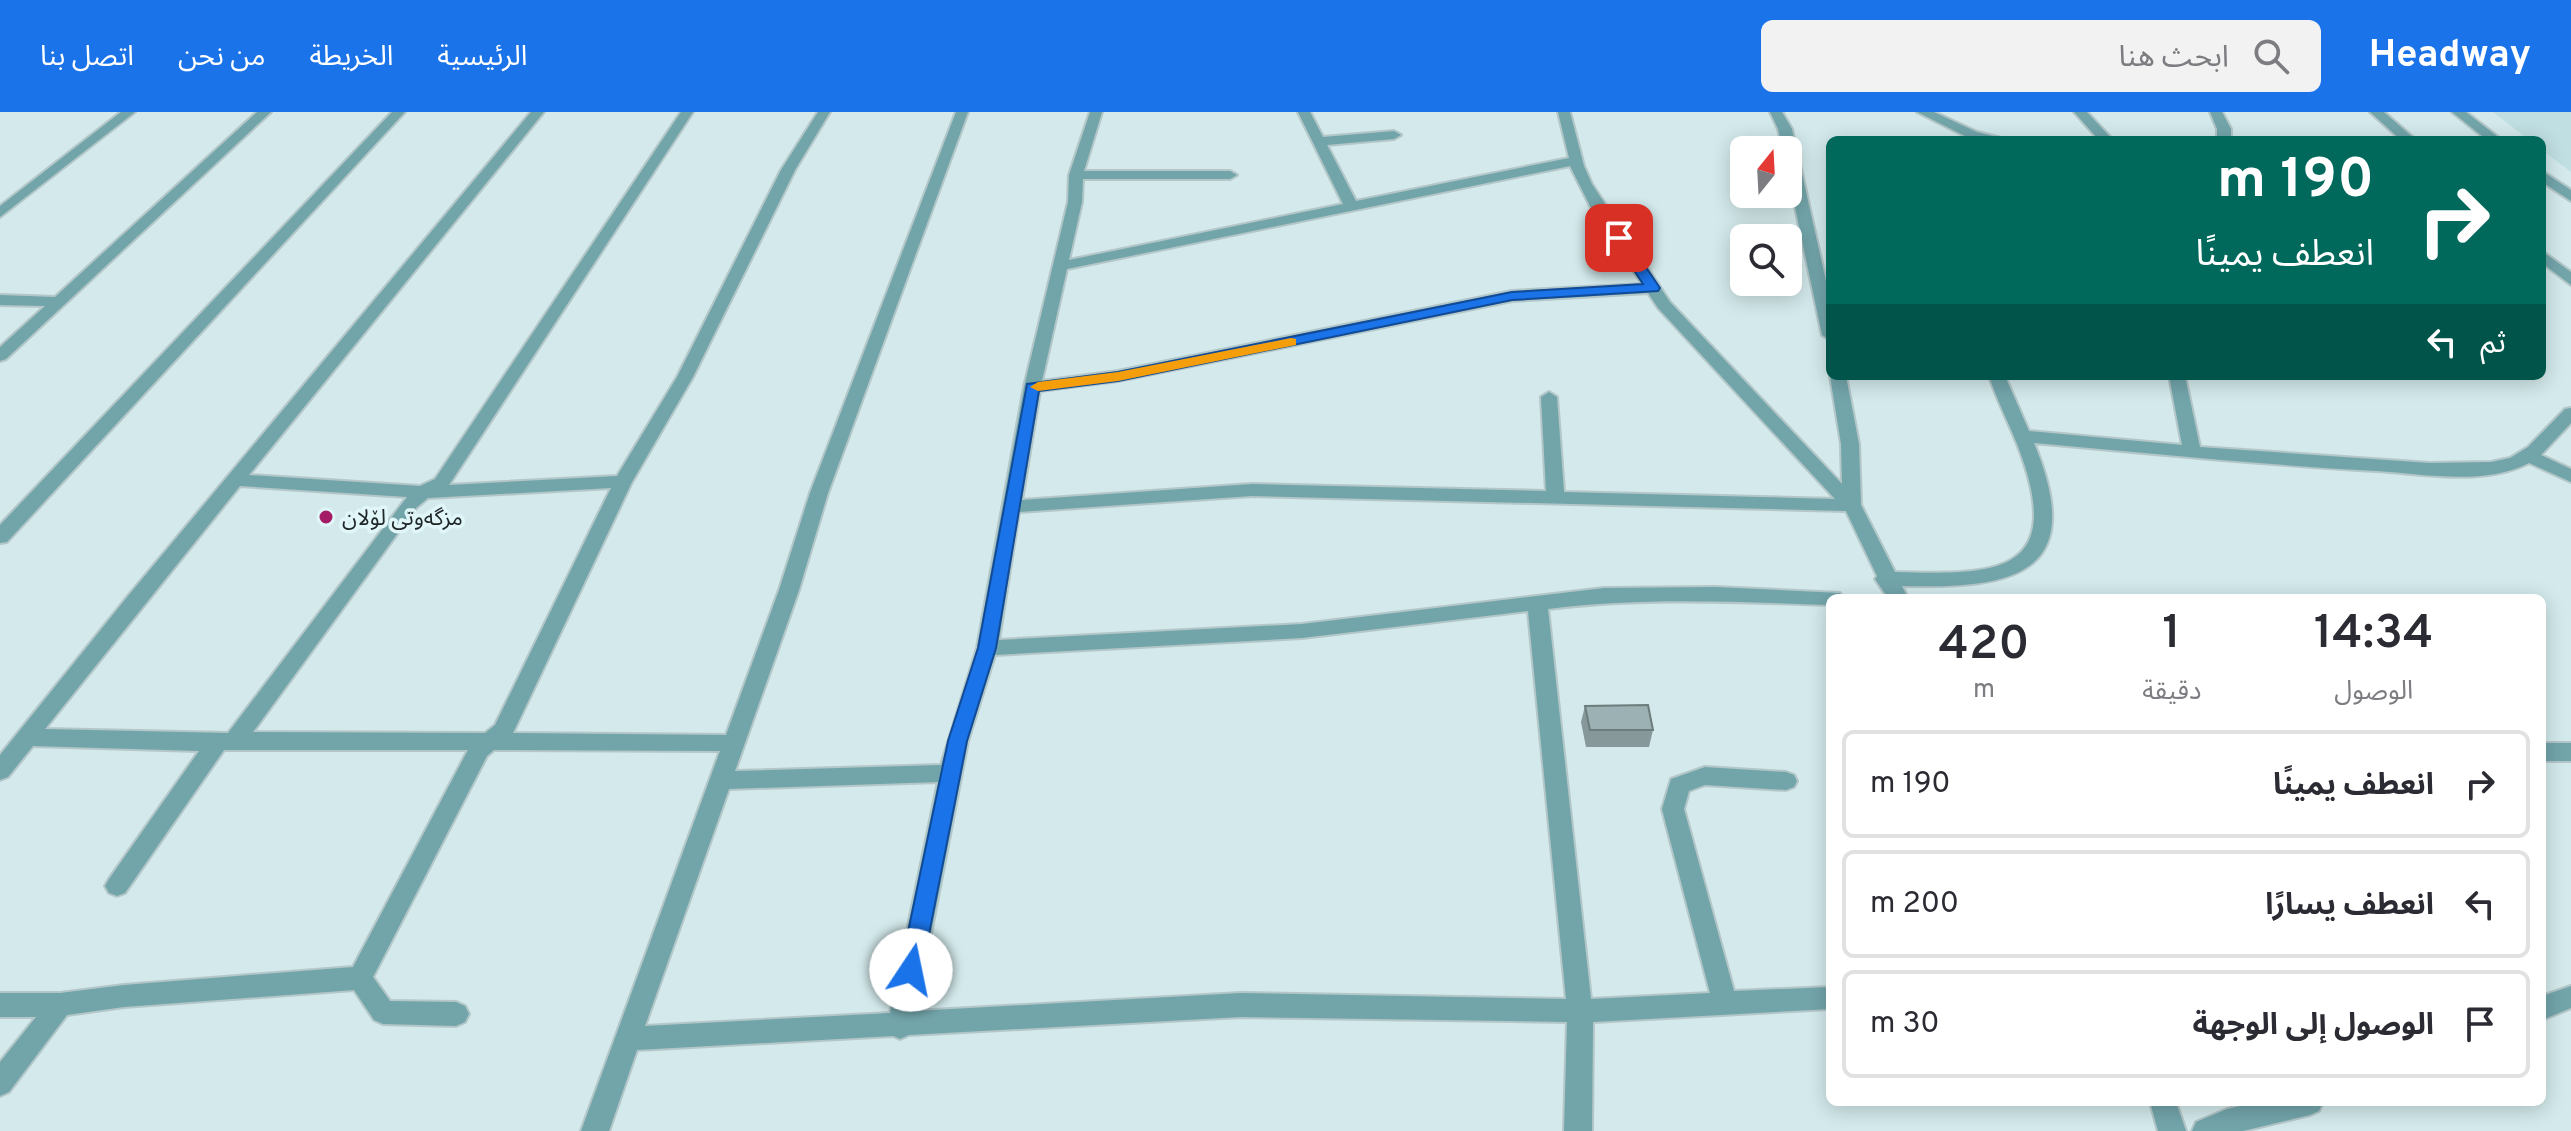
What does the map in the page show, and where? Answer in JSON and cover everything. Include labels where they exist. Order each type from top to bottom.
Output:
[{"type":"street","points":[[0,213],[129,112]]},
{"type":"street","points":[[0,356],[265,112]]},
{"type":"street","points":[[0,537],[399,112]]},
{"type":"street","points":[[0,771],[135,601],[538,112]]},
{"type":"street","points":[[117,886],[410,504],[423,492],[441,483],[687,112]]},
{"type":"street","points":[[360,978],[479,750],[503,731],[623,482],[685,377],[788,170],[824,112]]},
{"type":"street","points":[[595,1131],[789,590],[819,493],[962,112]]},
{"type":"street","points":[[900,1027],[951,773],[987,648],[1032,387],[1075,202],[1076,175],[1096,112]]},
{"type":"street","points":[[1304,112],[1352,207]]},
{"type":"street","points":[[1564,112],[1574,161],[1586,188],[1664,305],[1852,505],[1885,579],[1895,594]]},
{"type":"street","points":[[1776,112],[1785,129],[1826,317]]},
{"type":"street","points":[[1923,112],[1980,136]]},
{"type":"street","points":[[2080,112],[2102,136]]},
{"type":"street","points":[[2216,112],[2227,136]]},
{"type":"street","points":[[2376,112],[2404,136]]},
{"type":"street","points":[[2458,112],[2490,136]]},
{"type":"street","points":[[1936,119],[1938,136]]},
{"type":"street","points":[[1321,141],[1394,135]]},
{"type":"street","points":[[1061,266],[1574,161]]},
{"type":"street","points":[[1076,175],[1230,175]]},
{"type":"street","points":[[2546,178],[2571,197]]},
{"type":"street","points":[[0,197],[21,196]]},
{"type":"street","points":[[2546,258],[2571,280]]},
{"type":"street","points":[[1032,387],[1132,373],[1512,296],[1653,288]]},
{"type":"street","points":[[0,300],[60,302]]},
{"type":"street","points":[[1839,380],[1850,444],[1852,505]]},
{"type":"street","points":[[1885,579],[1984,578],[2018,565],[2035,554],[2044,533],[2041,497],[2032,458],[2005,404],[1998,380]]},
{"type":"street","points":[[2178,380],[2192,450]]},
{"type":"street","points":[[1549,397],[1555,498]]},
{"type":"street","points":[[2021,436],[2303,463],[2453,469],[2506,466],[2529,456],[2571,413]]},
{"type":"street","points":[[2529,456],[2571,476]]},
{"type":"street","points":[[237,480],[423,492],[623,482]]},
{"type":"street","points":[[1010,507],[1252,490],[1852,505]]},
{"type":"street","points":[[987,648],[1302,631],[1604,595],[1826,598]]},
{"type":"street","points":[[1537,603],[1580,1011],[1578,1131]]},
{"type":"street","points":[[29,737],[733,743]]},
{"type":"street","points":[[2546,752],[2571,752]]},
{"type":"street","points":[[719,780],[951,773]]},
{"type":"street","points":[[1725,1003],[1673,809],[1679,785],[1705,776],[1786,781]]},
{"type":"street","points":[[0,1005],[60,1005],[124,996],[360,978]]},
{"type":"street","points":[[360,978],[383,1012],[456,1014]]},
{"type":"street","points":[[2546,1006],[2571,997]]},
{"type":"street","points":[[629,1039],[900,1027],[1241,1005],[1580,1011],[1826,998]]},
{"type":"street","points":[[0,1083],[60,1005]]},
{"type":"street","points":[[2164,1106],[2172,1131]]},
{"type":"street","points":[[2206,1131],[2227,1122],[2293,1106]]},
{"type":"shaded area","points":[[2493,112],[2571,112],[2571,172],[2546,153],[2546,136],[2524,136]]},
{"type":"building","points":[[1648,705],[1653,730],[1590,730],[1585,706]]},
{"type":"slow traffic","points":[[1038,387],[1118,376],[1291,342]]},
{"type":"place","name":"مزگەوتی لۆلان","points":[[326,517]]},
{"type":"route","points":[[911,970],[957,741],[987,648],[1032,387],[1118,376],[1512,296],[1653,288],[1619,238]]}]
